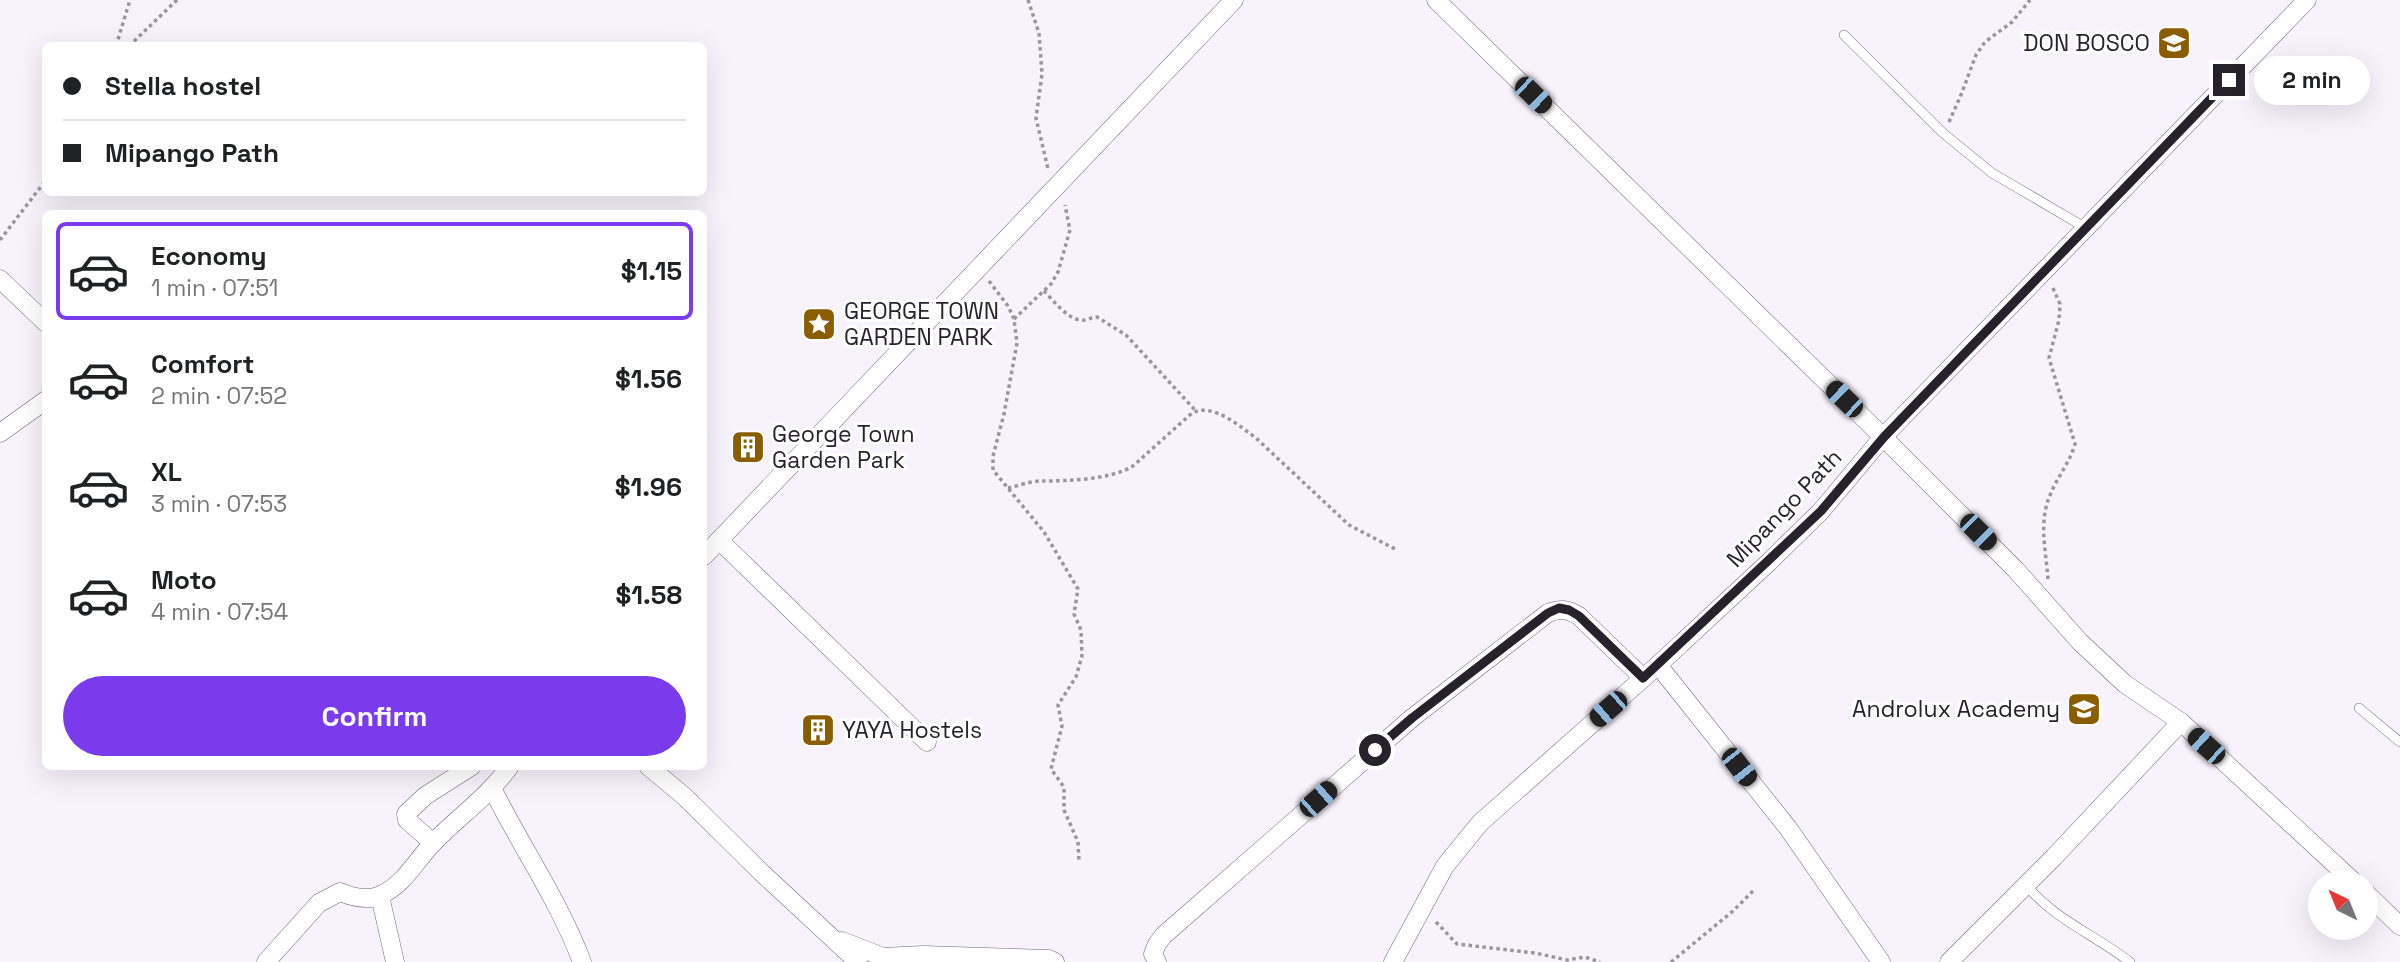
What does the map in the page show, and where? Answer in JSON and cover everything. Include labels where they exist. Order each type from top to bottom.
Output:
[{"type":"street","points":[[707,553],[1234,0]]},
{"type":"street","points":[[1436,0],[1884,437],[2042,599],[2080,642],[2125,684],[2181,722],[2341,870]]},
{"type":"street","name":"Mipango Path","points":[[1394,962],[1446,866],[1480,823],[1658,665],[1821,511],[1884,437],[2307,0]]},
{"type":"street","points":[[0,279],[42,319]]},
{"type":"street","points":[[0,433],[42,403]]},
{"type":"street","points":[[719,540],[927,742]]},
{"type":"street","points":[[1157,962],[1153,954],[1164,935],[1412,718],[1548,613],[1559,608],[1579,616],[1643,678]]},
{"type":"street","points":[[1658,665],[1788,828],[1881,962]]},
{"type":"street","points":[[1949,962],[2181,722]]},
{"type":"street","points":[[433,843],[405,818],[406,814],[425,796],[466,770]]},
{"type":"street","points":[[267,962],[318,903],[340,892],[353,898],[380,896],[409,875],[433,843],[493,790],[507,770]]},
{"type":"street","points":[[653,770],[685,797],[858,962]]},
{"type":"street","points":[[493,790],[528,857],[552,895],[582,962]]},
{"type":"street","points":[[380,896],[395,962]]},
{"type":"street","points":[[2378,905],[2400,926]]},
{"type":"street","points":[[833,937],[859,950],[883,957],[942,956],[1055,962]]},
{"type":"lane","points":[[1844,35],[1943,133],[1992,173],[2086,228]]},
{"type":"lane","points":[[2359,708],[2400,742]]},
{"type":"lane","points":[[2026,885],[2038,900],[2059,916],[2088,932],[2130,962]]},
{"type":"path","points":[[117,42],[130,0]]},
{"type":"path","points":[[132,42],[177,0]]},
{"type":"path","points":[[1014,319],[1044,291],[1059,272],[1070,230],[1054,190],[1036,118],[1042,74],[1039,33],[1028,0]]},
{"type":"path","points":[[1943,133],[1976,55],[1985,42],[2012,22],[2030,0]]},
{"type":"path","points":[[0,240],[42,185]]},
{"type":"path","points":[[979,268],[1008,306],[1014,319],[1017,343],[992,463],[993,470],[1044,532],[1078,589],[1074,614],[1081,630],[1082,656],[1076,677],[1058,705],[1062,726],[1051,769],[1063,787],[1064,810],[1078,842],[1079,861]]},
{"type":"path","points":[[2042,274],[2055,290],[2060,304],[2059,320],[2049,358],[2075,444],[2072,457],[2050,495],[2045,514],[2043,530],[2048,579],[2042,599]]},
{"type":"path","points":[[1044,291],[1075,318],[1083,321],[1097,317],[1126,335],[1196,411]]},
{"type":"path","points":[[1008,488],[1041,481],[1066,482],[1124,471],[1196,411],[1214,412],[1244,429],[1273,453],[1349,525],[1395,550]]},
{"type":"path","points":[[1671,962],[1733,911],[1754,890]]},
{"type":"path","points":[[1423,908],[1457,944],[1535,953],[1567,960],[1585,957],[1600,962]]},
{"type":"place","name":"DON BOSCO","points":[[2174,43]]},
{"type":"place","name":"GEORGE TOWN GARDEN PARK","points":[[819,324]]},
{"type":"place","name":"George Town Garden Park","points":[[748,447]]},
{"type":"place","name":"Androlux Academy","points":[[2084,709]]},
{"type":"place","name":"YAYA Hostels","points":[[818,730]]},
{"type":"route","points":[[1375,750],[1536,622],[1559,608],[1579,616],[1643,678],[1821,511],[1884,437],[2229,80]]}]
